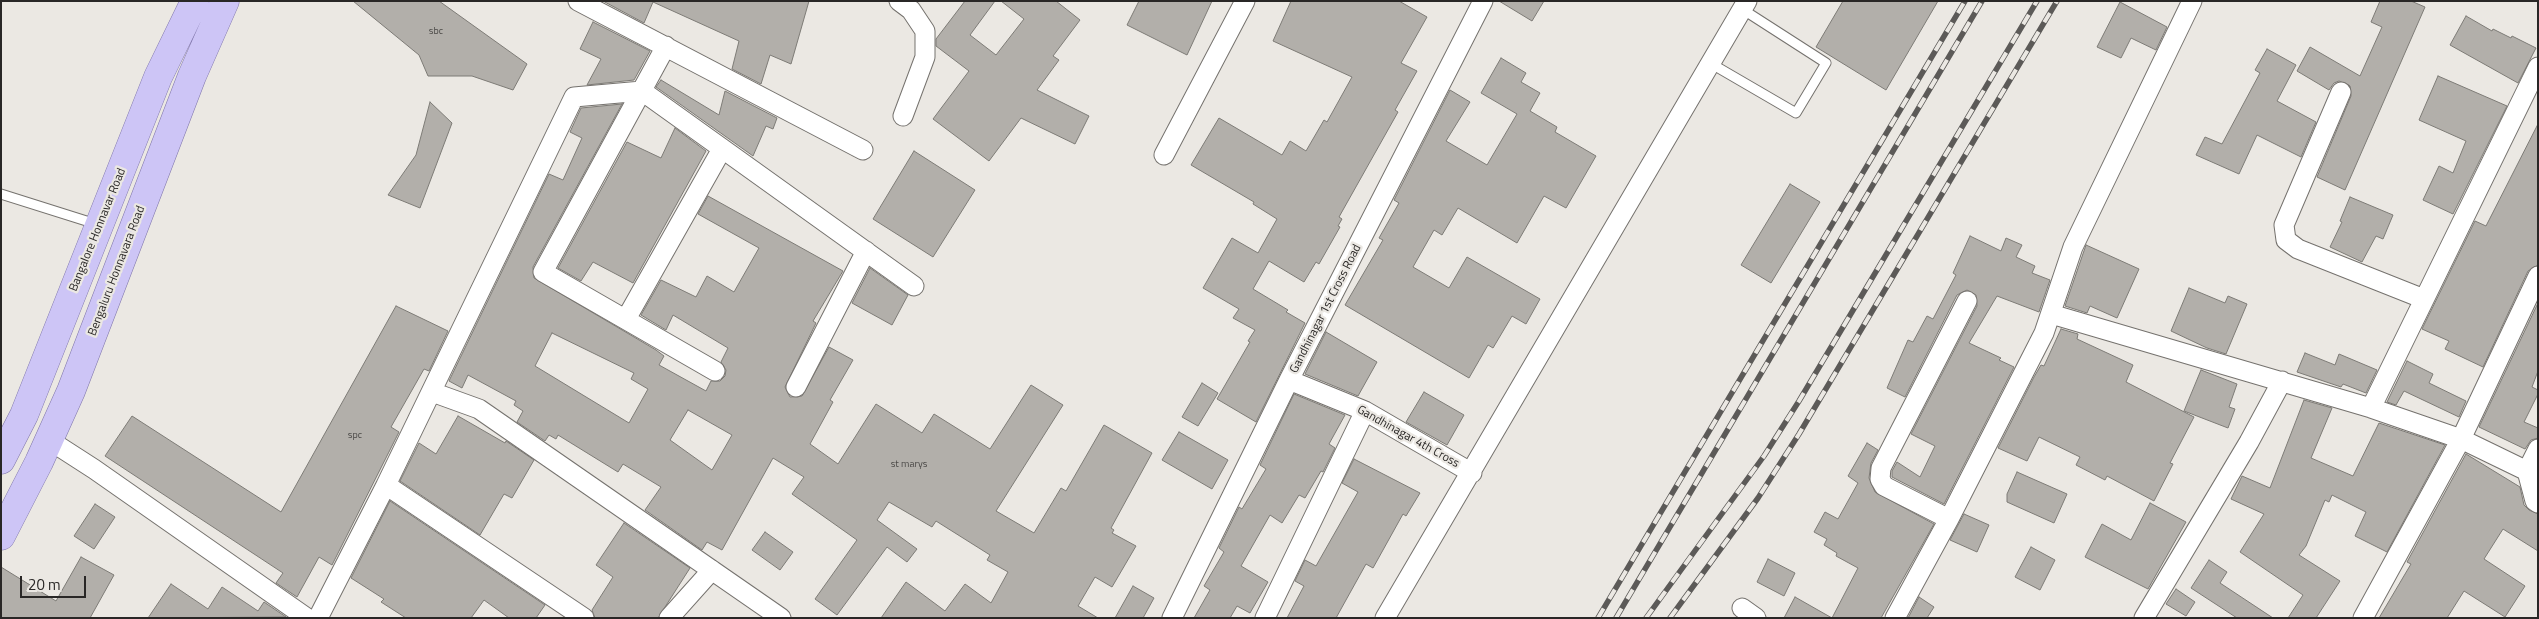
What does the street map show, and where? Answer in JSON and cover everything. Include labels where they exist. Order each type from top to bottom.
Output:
[{"type":"main road","name":"Bangalore Honnavar Road","points":[[1,460],[24,416],[158,77],[195,1]]},
{"type":"main road","name":"Bengaluru Honnavara Road","points":[[1,536],[49,440],[70,391],[192,76],[225,1]]},
{"type":"street","points":[[578,1],[863,150]]},
{"type":"street","points":[[899,1],[911,10],[925,31],[925,56],[903,116]]},
{"type":"street","points":[[1164,155],[1245,1]]},
{"type":"street","name":"Gandhinagar 1st Cross Road","points":[[1172,618],[1289,380],[1483,1]]},
{"type":"street","points":[[1895,618],[1949,519],[2044,333],[2073,247],[2192,1]]},
{"type":"street","points":[[1385,618],[1472,473],[1744,5]]},
{"type":"street","points":[[666,46],[544,272],[715,371]]},
{"type":"street","points":[[2370,408],[2538,67]]},
{"type":"street","points":[[318,618],[432,392],[574,97],[642,91],[914,286]]},
{"type":"street","points":[[2341,92],[2284,225],[2286,240],[2298,249],[2424,299]]},
{"type":"street","points":[[626,319],[722,149]]},
{"type":"street","points":[[796,387],[866,251]]},
{"type":"street","points":[[2363,618],[2461,439],[2538,276]]},
{"type":"street","points":[[1949,519],[1884,486],[1880,479],[1880,468],[1967,301]]},
{"type":"street","points":[[2051,314],[2370,408],[2461,439],[2526,471]]},
{"type":"street","name":"Gandhinagar 4th Cross","points":[[1289,380],[1365,411],[1472,473]]},
{"type":"street","points":[[2144,618],[2249,442],[2282,381]]},
{"type":"street","points":[[432,392],[479,409],[781,618]]},
{"type":"street","points":[[1265,618],[1365,411]]},
{"type":"street","points":[[49,440],[94,469],[308,618]]},
{"type":"street","points":[[2538,449],[2526,471],[2534,500],[2538,504]]},
{"type":"street","points":[[386,485],[584,618]]},
{"type":"street","points":[[669,618],[712,570]]},
{"type":"lane","points":[[1710,63],[1796,113],[1826,63],[1744,5]]},
{"type":"lane","points":[[1,194],[100,226]]},
{"type":"building","points":[[353,1],[439,1],[527,64],[513,90],[472,76],[428,76],[419,55]]},
{"type":"building","points":[[603,1],[809,1],[791,64],[770,55],[761,84],[732,69],[739,41],[653,2],[644,23]]},
{"type":"building","points":[[965,1],[995,1],[970,35],[996,55],[1024,19],[1001,1],[1056,1],[1080,20],[1053,56],[1059,60],[1037,90],[1089,116],[1075,144],[1021,118],[989,161],[933,119],[969,71],[936,46],[936,39]]},
{"type":"building","points":[[1139,1],[1212,1],[1187,55],[1127,25]]},
{"type":"building","points":[[1291,1],[1399,1],[1427,17],[1401,63],[1417,71],[1395,110],[1398,112],[1339,217],[1342,219],[1338,226],[1340,227],[1319,264],[1316,262],[1304,282],[1269,261],[1253,289],[1288,310],[1286,312],[1305,323],[1256,422],[1217,399],[1255,330],[1233,318],[1239,309],[1203,288],[1232,238],[1258,253],[1277,219],[1253,204],[1254,202],[1191,165],[1219,118],[1282,155],[1290,141],[1306,151],[1324,120],[1327,122],[1352,77],[1273,41]]},
{"type":"building","points":[[1499,1],[1544,1],[1532,21]]},
{"type":"building","points":[[1843,1],[1938,1],[1886,90],[1816,47]]},
{"type":"building","points":[[2380,1],[2411,1],[2425,7],[2345,190],[2317,177],[2351,96],[2350,86],[2339,81],[2334,83],[2329,90],[2297,71],[2310,47],[2360,76],[2382,27],[2371,22]]},
{"type":"building","points":[[2120,2],[2167,27],[2156,50],[2131,38],[2121,58],[2097,47]]},
{"type":"building","points":[[2466,16],[2492,31],[2493,29],[2511,38],[2512,36],[2536,48],[2518,83],[2450,45]]},
{"type":"building","points":[[593,22],[650,51],[634,80],[587,85],[601,59],[580,49]]},
{"type":"building","points":[[2267,49],[2296,65],[2277,101],[2316,122],[2301,157],[2257,135],[2239,174],[2196,155],[2205,137],[2222,144],[2260,73],[2255,70]]},
{"type":"building","points":[[1501,58],[1526,73],[1521,82],[1540,93],[1530,111],[1557,127],[1555,132],[1596,156],[1566,208],[1544,196],[1517,243],[1458,208],[1442,235],[1434,230],[1413,267],[1449,288],[1467,257],[1540,299],[1526,324],[1512,316],[1493,348],[1488,345],[1469,378],[1345,305],[1383,240],[1379,238],[1399,203],[1394,200],[1450,90],[1470,102],[1446,141],[1487,165],[1517,114],[1481,93]]},
{"type":"building","points":[[2438,76],[2507,106],[2453,214],[2423,200],[2439,166],[2453,173],[2466,141],[2419,120]]},
{"type":"building","points":[[661,80],[719,115],[725,91],[777,118],[773,129],[766,126],[753,156],[656,87]]},
{"type":"building","points":[[430,102],[452,123],[420,208],[388,195],[416,155]]},
{"type":"building","points":[[622,104],[533,267],[534,278],[656,350],[664,356],[659,365],[706,391],[711,381],[720,381],[725,376],[726,370],[721,362],[728,348],[673,315],[666,330],[641,315],[661,280],[696,297],[707,276],[734,292],[759,248],[698,214],[708,196],[843,271],[813,321],[816,323],[785,387],[790,397],[802,396],[829,347],[853,360],[830,400],[833,402],[810,444],[838,464],[876,404],[922,433],[934,414],[990,449],[1031,385],[1063,405],[996,511],[1034,533],[1061,488],[1066,491],[1104,425],[1152,453],[1111,528],[1114,530],[1112,533],[1136,546],[1112,587],[1095,577],[1078,606],[1098,618],[881,618],[906,582],[945,611],[965,584],[991,603],[1008,572],[987,560],[990,555],[936,521],[932,527],[889,502],[877,520],[917,549],[907,562],[887,547],[837,615],[815,599],[857,540],[792,494],[804,477],[773,458],[722,550],[707,542],[702,550],[645,510],[661,487],[623,464],[618,472],[558,435],[556,439],[549,435],[545,441],[517,422],[523,411],[514,405],[516,401],[468,375],[462,388],[449,381],[549,174],[563,180],[582,138],[570,132],[581,108]],"holes":[[[552,333],[634,373],[631,379],[648,389],[629,423],[535,366]],[[688,410],[732,435],[712,470],[670,440]]]},
{"type":"building","points":[[2538,124],[2538,265],[2528,271],[2483,367],[2445,349],[2449,341],[2422,329],[2475,221],[2486,226]]},
{"type":"building","points":[[675,128],[706,151],[633,283],[593,262],[581,281],[558,268],[627,142],[661,158]]},
{"type":"building","points":[[914,151],[975,190],[933,257],[873,219]]},
{"type":"building","points":[[1790,184],[1820,202],[1771,283],[1741,265]]},
{"type":"building","points":[[2350,197],[2393,215],[2383,239],[2376,236],[2362,262],[2330,247],[2342,222],[2340,221]]},
{"type":"building","points":[[1970,236],[2001,251],[2006,238],[2022,245],[2016,257],[2035,266],[2032,273],[2050,280],[2039,312],[1997,296],[1969,343],[2001,358],[1999,360],[2014,367],[1944,504],[1892,477],[1892,471],[1897,462],[1920,477],[1935,446],[1911,434],[1977,306],[1976,295],[1967,290],[1957,295],[1905,397],[1887,388],[1908,340],[1913,342],[1927,316],[1933,319],[1956,275],[1953,273]]},
{"type":"building","points":[[2086,245],[2139,269],[2117,318],[2090,306],[2087,313],[2065,306]]},
{"type":"building","points":[[870,268],[908,295],[892,325],[852,303]]},
{"type":"building","points":[[2189,288],[2225,303],[2228,296],[2247,304],[2226,354],[2207,348],[2171,331]]},
{"type":"building","points":[[2538,303],[2538,371],[2532,387],[2538,390],[2538,394],[2524,422],[2538,428],[2538,438],[2531,440],[2525,449],[2479,427]]},
{"type":"building","points":[[396,306],[448,331],[429,371],[424,369],[391,427],[399,432],[332,565],[319,557],[297,597],[276,583],[283,573],[105,456],[132,416],[281,512]]},
{"type":"building","points":[[2061,329],[2078,334],[2077,339],[2133,365],[2126,382],[2194,417],[2170,463],[2173,464],[2154,501],[2107,476],[2105,480],[2076,465],[2080,457],[2039,437],[2027,461],[1998,448],[2034,377],[2041,365],[2044,366]]},
{"type":"building","points":[[1326,332],[1377,362],[1358,396],[1305,374]]},
{"type":"building","points":[[2305,353],[2335,365],[2339,354],[2377,370],[2366,393],[2343,384],[2341,387],[2297,372]]},
{"type":"building","points":[[2407,361],[2433,374],[2429,383],[2466,401],[2459,417],[2404,391],[2396,405],[2387,402]]},
{"type":"building","points":[[2201,370],[2237,384],[2229,407],[2235,409],[2228,428],[2184,411]]},
{"type":"building","points":[[1202,383],[1218,393],[1198,426],[1182,417]]},
{"type":"building","points":[[1424,392],[1464,415],[1447,445],[1406,422]]},
{"type":"building","points":[[1294,394],[1345,415],[1329,444],[1335,448],[1323,472],[1321,471],[1305,498],[1299,495],[1282,523],[1270,515],[1241,566],[1268,582],[1250,613],[1237,606],[1230,618],[1194,618],[1210,590],[1204,586],[1224,552],[1219,548],[1239,507],[1242,509],[1266,469],[1260,465]]},
{"type":"building","points":[[2304,400],[2332,408],[2311,458],[2353,476],[2379,423],[2445,445],[2387,552],[2355,536],[2366,512],[2332,495],[2329,502],[2325,500],[2306,546],[2299,555],[2340,581],[2316,618],[2288,618],[2303,595],[2240,552],[2264,514],[2231,499],[2242,476],[2270,488]]},
{"type":"building","points":[[458,416],[505,443],[506,441],[534,460],[512,498],[504,494],[480,535],[400,481],[419,443],[436,454]]},
{"type":"building","points":[[1179,432],[1228,460],[1212,489],[1162,460]]},
{"type":"building","points":[[1867,443],[1878,450],[1871,463],[1869,478],[1875,492],[1934,524],[1881,618],[1832,618],[1858,568],[1836,556],[1837,553],[1824,545],[1827,539],[1814,532],[1825,512],[1838,519],[1858,483],[1848,476]]},
{"type":"building","points":[[2466,454],[2520,487],[2524,505],[2529,510],[2538,514],[2538,551],[2503,529],[2484,559],[2525,586],[2505,617],[2464,591],[2447,618],[2379,618],[2411,564],[2407,562]]},
{"type":"building","points":[[1354,459],[1420,493],[1406,516],[1403,514],[1373,568],[1366,564],[1336,618],[1287,618],[1304,586],[1295,581],[1305,560],[1316,566],[1358,492],[1342,483]]},
{"type":"building","points":[[2017,472],[2067,494],[2054,523],[2007,502],[2007,494]]},
{"type":"building","points":[[390,501],[545,605],[536,618],[509,618],[484,600],[471,618],[406,618],[381,602],[384,599],[351,578]]},
{"type":"building","points":[[2150,503],[2186,522],[2148,589],[2085,557],[2102,524],[2131,540]]},
{"type":"building","points":[[95,504],[115,517],[94,549],[74,536]]},
{"type":"building","points":[[1964,514],[1989,525],[1977,552],[1950,540]]},
{"type":"building","points":[[624,523],[690,568],[658,618],[595,618],[592,610],[613,577],[596,565]]},
{"type":"building","points":[[765,532],[793,552],[780,570],[752,550]]},
{"type":"building","points":[[2031,547],[2055,560],[2040,590],[2015,577]]},
{"type":"building","points":[[81,557],[114,575],[90,618],[1,618],[1,567],[56,601]]},
{"type":"building","points":[[1768,559],[1795,573],[1784,596],[1757,582]]},
{"type":"building","points":[[2209,560],[2227,572],[2220,583],[2273,618],[2237,618],[2191,588]]},
{"type":"building","points":[[171,584],[208,609],[222,587],[258,611],[264,602],[286,617],[148,618]]},
{"type":"building","points":[[1133,586],[1154,598],[1143,618],[1115,618]]},
{"type":"building","points":[[2176,589],[2195,602],[2186,616],[2166,604]]},
{"type":"building","points":[[1795,597],[1832,618],[1784,618]]},
{"type":"building","points":[[1919,597],[1934,607],[1927,618],[1908,618]]},
{"type":"railway","points":[[1598,618],[1965,1]]},
{"type":"railway","points":[[1616,618],[1982,1]]},
{"type":"railway","points":[[1646,618],[1764,456],[1799,401],[2037,1]]},
{"type":"railway","points":[[1670,618],[1758,498],[1799,434],[2057,1]]}]
